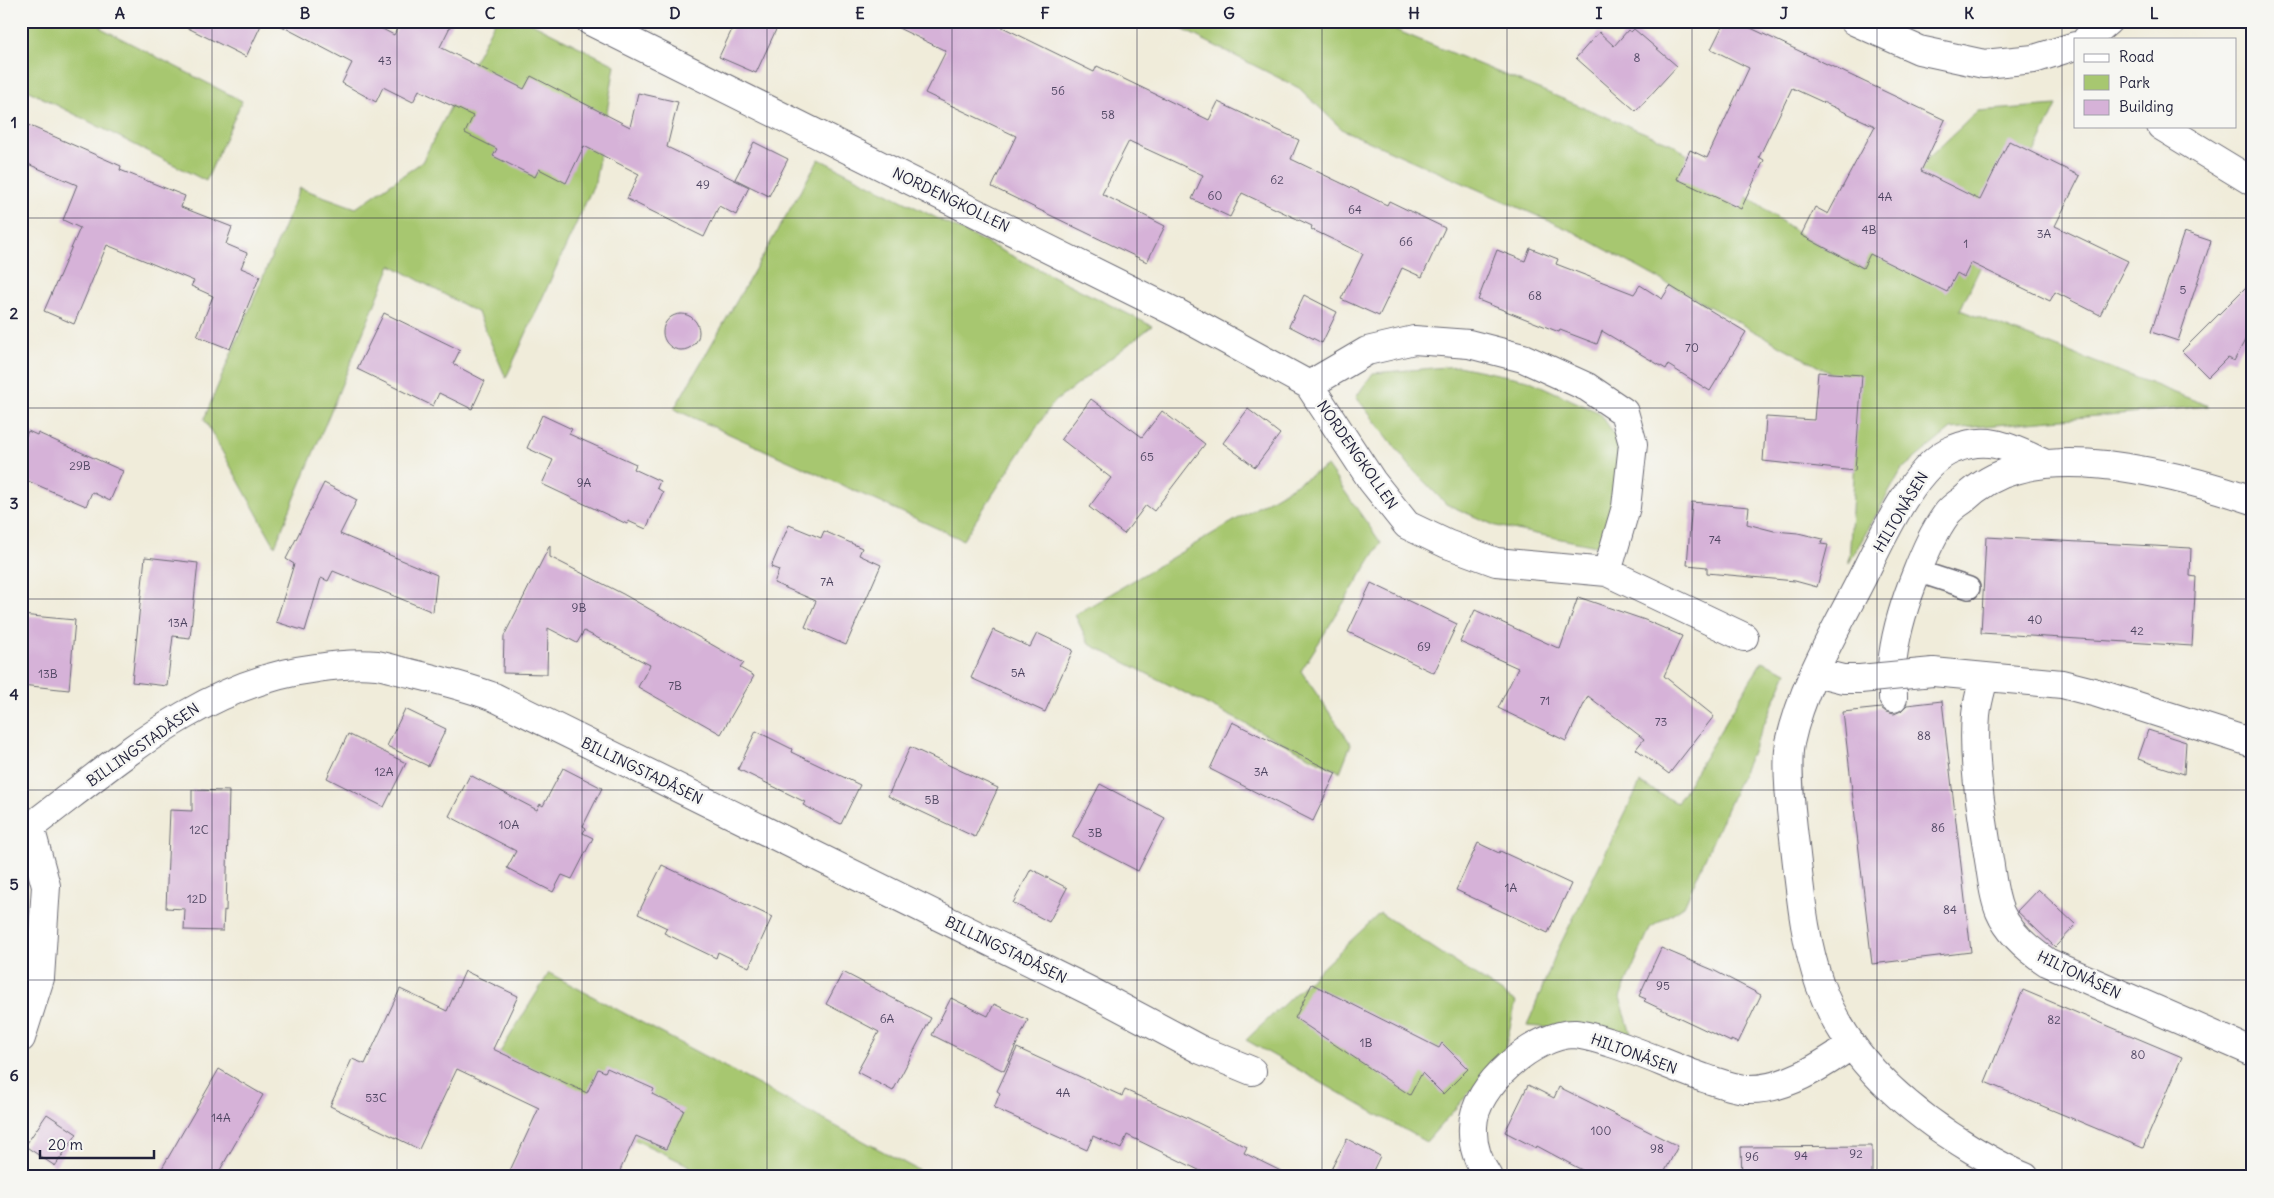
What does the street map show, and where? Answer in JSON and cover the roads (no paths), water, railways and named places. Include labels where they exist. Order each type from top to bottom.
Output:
[{"type":"street","name":"NORDENGKOLLEN","points":[[590,21],[1168,308],[1309,385],[1372,481],[1407,525],[1447,544],[1496,562],[1607,572],[1744,637]]},
{"type":"street","points":[[1854,21],[1918,50],[1984,64],[2034,59],[2074,46]]},
{"type":"street","points":[[2088,38],[2108,21]]},
{"type":"street","points":[[2164,128],[2253,182]]},
{"type":"street","name":"NORDENGKOLLEN","points":[[1309,385],[1367,351],[1414,340],[1469,344],[1523,358],[1586,387],[1624,412],[1633,444],[1626,507],[1607,572]]},
{"type":"street","name":"HILTONÅSEN","points":[[2025,1177],[1985,1157],[1923,1117],[1873,1072],[1834,1019],[1820,986],[1811,957],[1803,917],[1795,843],[1790,747],[1798,712],[1815,672],[1899,509],[1918,478],[1938,456],[1976,442],[1997,443],[2046,464]]},
{"type":"street","name":"HILTONÅSEN","points":[[1893,698],[1893,657],[1908,594],[1925,548],[1947,514],[1969,494],[1991,478],[2015,470],[2046,464],[2102,465],[2161,475],[2219,488],[2253,500]]},
{"type":"street","name":"BILLINGSTADÅSEN","points":[[21,1038],[40,978],[46,886],[26,824],[148,738],[202,703],[246,684],[288,671],[335,666],[377,665],[494,697],[1092,992],[1201,1050],[1252,1071]]},
{"type":"street","points":[[1815,672],[1843,679],[1933,672],[2062,684],[2097,692],[2253,743]]},
{"type":"street","name":"HILTONÅSEN","points":[[1984,678],[1976,714],[1981,811],[1996,897],[2000,913],[2010,928],[2032,952],[2046,962],[2253,1052]]},
{"type":"street","name":"HILTONÅSEN","points":[[1488,1177],[1481,1167],[1474,1148],[1472,1125],[1481,1098],[1495,1079],[1514,1061],[1535,1045],[1557,1036],[1575,1034],[1589,1037],[1628,1048],[1706,1079],[1745,1089],[1772,1086],[1816,1069],[1852,1044]]},
{"type":"lane","points":[[1917,571],[1969,588]]}]
